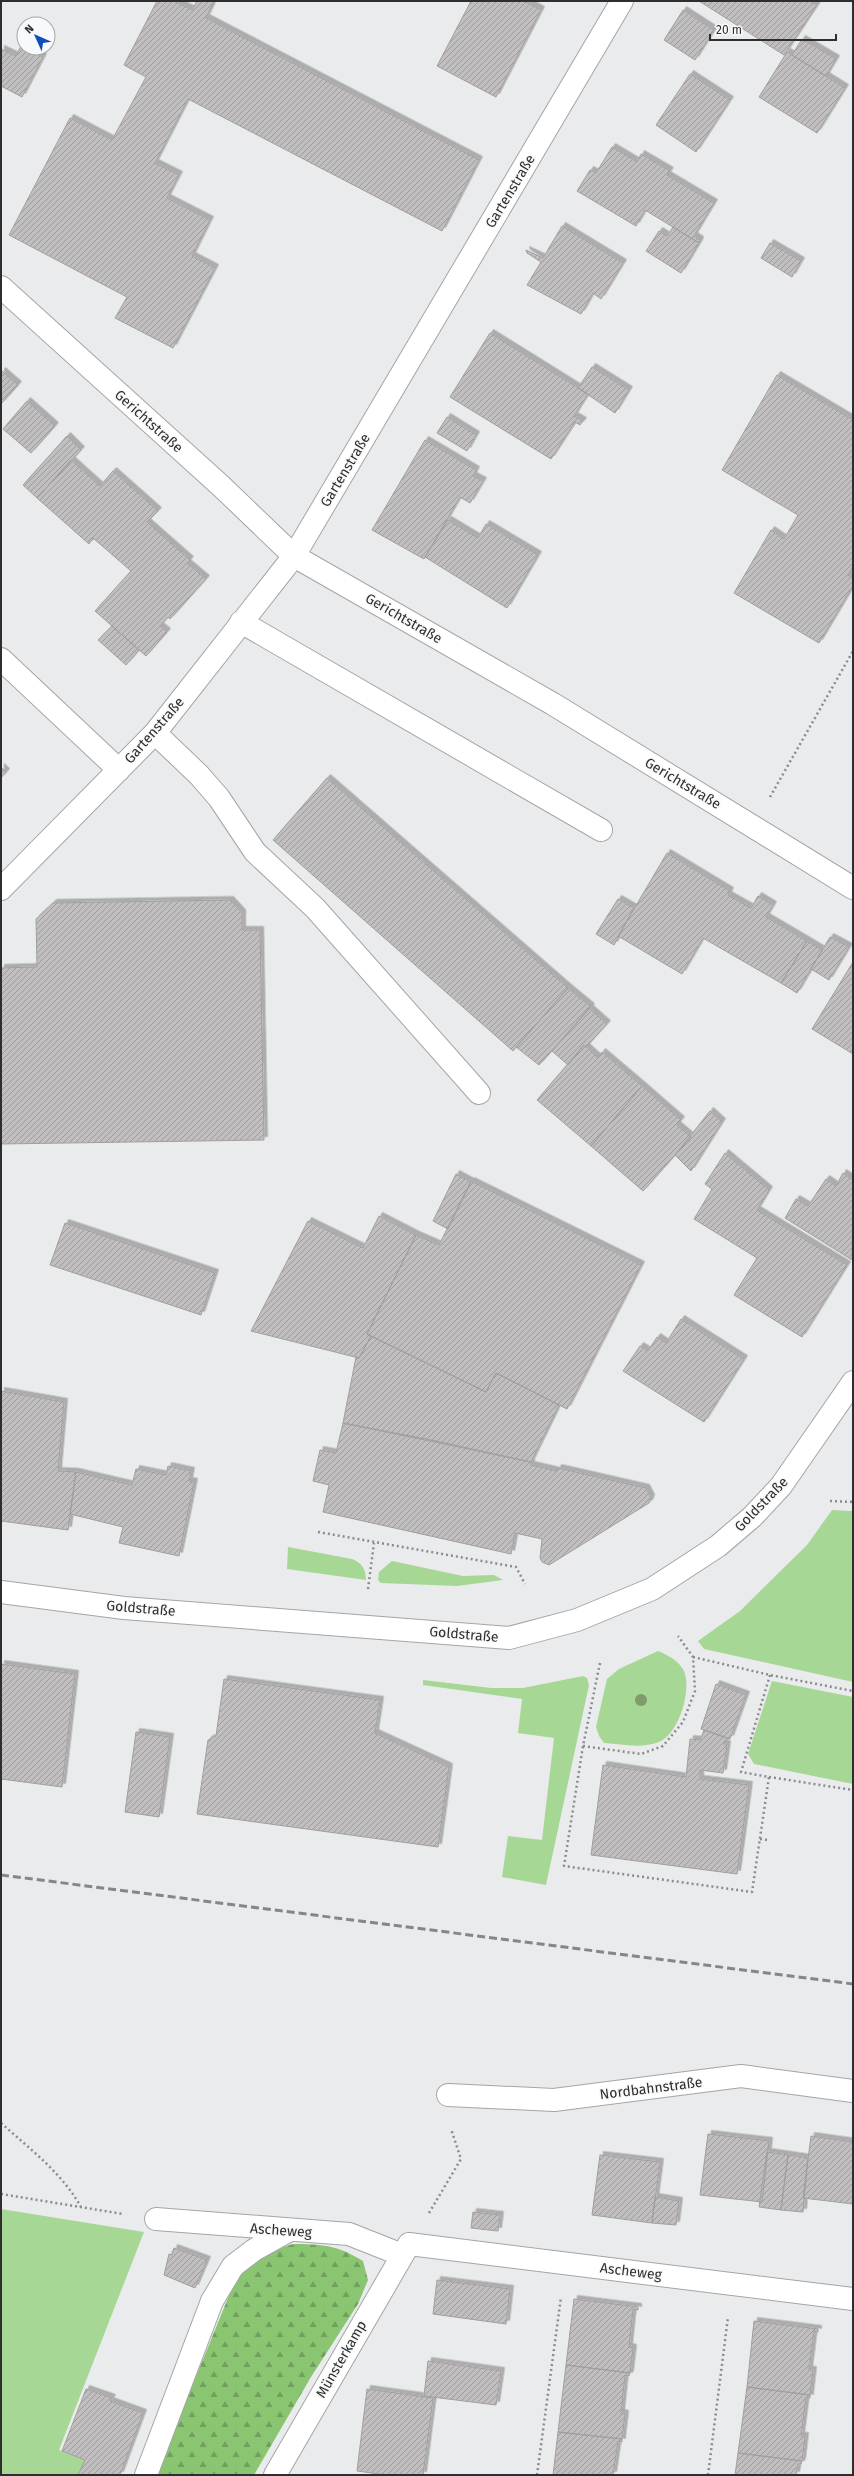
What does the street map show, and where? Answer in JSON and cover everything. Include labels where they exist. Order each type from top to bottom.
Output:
[{"type":"street","name":"Gartenstraße","points":[[1,889],[155,733],[294,556],[622,1]]},
{"type":"street","name":"Gerichtstraße","points":[[1,287],[221,486],[294,556],[553,704],[754,825],[853,888]]},
{"type":"street","points":[[241,622],[600,830]]},
{"type":"street","points":[[1,659],[120,770]]},
{"type":"street","points":[[155,733],[209,786],[255,852],[315,908],[479,1093]]},
{"type":"street","name":"Goldstraße","points":[[1,1592],[124,1608],[509,1638],[577,1620],[652,1589],[718,1546],[752,1517],[781,1486],[847,1408],[853,1382]]},
{"type":"street","name":"Nordbahnstraße","points":[[448,2095],[554,2100],[741,2076],[853,2091]]},
{"type":"street","name":"Ascheweg","points":[[156,2219],[349,2234],[405,2250],[566,2263],[853,2299]]},
{"type":"street","points":[[146,2475],[212,2301],[233,2266],[254,2250],[290,2230]]},
{"type":"street","name":"Münsterkamp","points":[[275,2475],[405,2250]]},
{"type":"path","points":[[754,825],[853,651]]},
{"type":"path","points":[[830,1501],[853,1502]]},
{"type":"path","points":[[318,1532],[516,1568],[525,1584]]},
{"type":"path","points":[[368,1589],[374,1543]]},
{"type":"path","points":[[583,1746],[641,1754],[663,1746],[683,1722],[695,1691],[692,1657],[678,1636]]},
{"type":"path","points":[[692,1657],[770,1675],[853,1691]]},
{"type":"path","points":[[600,1663],[583,1746],[564,1866],[752,1892],[769,1777]]},
{"type":"path","points":[[770,1675],[741,1772],[853,1790]]},
{"type":"path","points":[[760,1838],[767,1840]]},
{"type":"path","points":[[405,2250],[461,2159],[451,2135],[448,2095]]},
{"type":"path","points":[[1,2122],[55,2172],[73,2192],[81,2208]]},
{"type":"path","points":[[1,2194],[156,2219]]},
{"type":"path","points":[[537,2475],[566,2263]]},
{"type":"path","points":[[708,2475],[732,2284]]},
{"type":"green space","points":[[832,1510],[852,1511],[853,1514],[853,1682],[704,1649],[698,1641],[740,1611],[807,1545]]},
{"type":"green space","points":[[288,1547],[352,1559],[363,1567],[366,1580],[287,1569]]},
{"type":"green space","points":[[392,1561],[463,1576],[494,1575],[503,1580],[457,1586],[381,1583],[378,1580],[379,1572]]},
{"type":"green space","points":[[658,1651],[676,1661],[684,1671],[686,1679],[685,1700],[678,1721],[666,1737],[659,1742],[632,1746],[604,1743],[599,1736],[596,1727],[607,1679],[619,1669]]},
{"type":"green space","points":[[583,1676],[587,1678],[589,1685],[546,1885],[502,1877],[508,1836],[542,1840],[554,1738],[518,1733],[522,1699],[423,1685],[423,1680],[491,1688],[523,1688]]},
{"type":"green space","points":[[772,1681],[853,1697],[853,1784],[754,1764],[748,1754]]},
{"type":"green space","points":[[1,2209],[144,2232],[59,2450],[85,2460],[78,2475],[1,2475]]},
{"type":"green space","points":[[293,2244],[329,2246],[363,2261],[368,2280],[358,2304],[311,2377],[254,2475],[156,2475],[230,2293],[246,2267],[274,2250]]},
{"type":"building","points":[[157,1],[174,1],[192,10],[197,1],[214,1],[206,18],[479,160],[442,231],[188,99],[155,163],[179,175],[167,198],[210,220],[192,256],[215,268],[173,348],[115,318],[127,297],[9,235],[70,118],[112,140],[146,77],[124,65]]},
{"type":"building","points":[[471,1],[524,1],[541,10],[496,97],[437,66]]},
{"type":"building","points":[[699,1],[810,1],[817,5],[784,55]]},
{"type":"building","points":[[683,10],[714,30],[695,60],[664,40]]},
{"type":"building","points":[[802,39],[836,59],[826,76],[792,55]]},
{"type":"building","points":[[1,49],[16,56],[43,57],[22,97],[1,86]]},
{"type":"building","points":[[787,52],[845,88],[817,133],[759,97]]},
{"type":"building","points":[[690,74],[730,100],[696,152],[656,125]]},
{"type":"building","points":[[612,147],[637,162],[641,154],[670,171],[667,175],[714,203],[694,236],[700,240],[699,243],[645,210],[636,226],[577,191],[590,170],[596,173]]},
{"type":"building","points":[[562,226],[623,263],[601,299],[593,293],[581,314],[527,285],[541,262],[527,253],[526,250],[543,258]]},
{"type":"building","points":[[673,227],[699,243],[681,273],[646,251],[659,231],[667,236]]},
{"type":"building","points":[[770,243],[801,261],[792,277],[761,258]]},
{"type":"building","points":[[490,333],[588,394],[574,416],[583,421],[580,425],[575,422],[551,459],[450,397]]},
{"type":"building","points":[[592,367],[629,390],[615,413],[578,388]]},
{"type":"building","points":[[2,371],[18,385],[1,404],[1,373]]},
{"type":"building","points":[[777,375],[853,420],[853,566],[848,575],[853,579],[853,586],[819,643],[734,593],[771,530],[784,539],[798,515],[722,470]]},
{"type":"building","points":[[27,401],[55,426],[31,453],[3,429]]},
{"type":"building","points":[[447,417],[476,435],[467,451],[437,433]]},
{"type":"building","points":[[67,436],[81,450],[37,498],[23,485]]},
{"type":"building","points":[[425,440],[476,470],[473,476],[483,481],[470,503],[460,497],[424,559],[372,530]]},
{"type":"building","points":[[71,460],[100,486],[113,471],[158,511],[147,522],[190,560],[187,563],[206,579],[170,619],[168,617],[160,626],[167,632],[146,656],[95,611],[131,571],[93,538],[89,544],[37,498]]},
{"type":"building","points":[[448,520],[478,538],[486,524],[538,555],[507,608],[425,557]]},
{"type":"building","points":[[112,626],[139,650],[126,665],[98,640]]},
{"type":"building","points":[[1,767],[6,772],[1,778]]},
{"type":"building","points":[[327,778],[568,988],[513,1051],[273,840]]},
{"type":"building","points":[[667,853],[730,891],[728,895],[751,908],[758,896],[773,905],[766,917],[807,941],[781,983],[703,938],[682,974],[618,936]]},
{"type":"building","points":[[618,899],[634,908],[614,945],[596,934]]},
{"type":"building","points":[[230,900],[242,913],[242,930],[260,930],[264,1140],[1,1144],[1,968],[37,967],[36,919],[53,903]]},
{"type":"building","points":[[830,937],[849,947],[829,980],[811,969]]},
{"type":"building","points":[[807,941],[822,950],[797,993],[781,983]]},
{"type":"building","points":[[853,962],[853,1054],[812,1029]]},
{"type":"building","points":[[568,988],[591,1007],[539,1065],[516,1047]]},
{"type":"building","points":[[589,1008],[607,1024],[586,1047],[584,1045],[568,1065],[552,1051]]},
{"type":"building","points":[[584,1045],[598,1058],[602,1052],[642,1086],[591,1146],[537,1100]]},
{"type":"building","points":[[642,1086],[681,1120],[677,1125],[691,1137],[643,1191],[591,1146]]},
{"type":"building","points":[[710,1111],[722,1122],[691,1171],[675,1155]]},
{"type":"building","points":[[725,1153],[769,1190],[757,1210],[847,1265],[802,1337],[734,1295],[757,1258],[694,1219],[712,1189],[705,1184]]},
{"type":"building","points":[[843,1173],[853,1180],[852,1260],[785,1218],[796,1199],[808,1206],[826,1179],[836,1186]]},
{"type":"building","points":[[456,1174],[471,1182],[448,1229],[433,1221]]},
{"type":"building","points":[[471,1181],[641,1265],[567,1409],[496,1373],[486,1392],[367,1334],[416,1235],[439,1245]]},
{"type":"building","points":[[379,1216],[416,1235],[367,1334],[371,1336],[359,1358],[251,1331],[308,1221],[363,1248]]},
{"type":"building","points":[[65,1223],[215,1273],[201,1315],[50,1265]]},
{"type":"building","points":[[681,1319],[744,1359],[704,1422],[623,1371],[640,1346],[648,1351],[657,1337],[666,1343]]},
{"type":"building","points":[[371,1336],[486,1392],[496,1373],[559,1405],[531,1462],[343,1423],[356,1357],[359,1358]]},
{"type":"building","points":[[1,1391],[64,1402],[58,1471],[76,1472],[68,1530],[1,1521]]},
{"type":"building","points":[[343,1423],[436,1441],[531,1462],[531,1465],[557,1471],[558,1468],[646,1488],[651,1498],[649,1503],[549,1565],[542,1562],[540,1558],[542,1539],[515,1533],[511,1554],[323,1512],[329,1485],[313,1481],[320,1450],[336,1453]]},
{"type":"building","points":[[168,1466],[191,1471],[189,1481],[194,1482],[179,1556],[119,1543],[123,1527],[70,1514],[76,1472],[132,1485],[136,1469],[166,1475]]},
{"type":"building","points":[[1,1664],[75,1674],[62,1787],[1,1779]]},
{"type":"building","points":[[224,1679],[380,1700],[375,1733],[449,1767],[438,1847],[197,1814],[208,1740],[216,1736]]},
{"type":"building","points":[[716,1684],[746,1695],[730,1739],[701,1729]]},
{"type":"building","points":[[704,1730],[727,1738],[724,1744],[727,1744],[723,1773],[700,1770],[700,1779],[749,1785],[737,1874],[591,1855],[603,1765],[686,1777],[690,1739],[700,1740]]},
{"type":"building","points":[[136,1732],[170,1737],[159,1817],[125,1812]]},
{"type":"building","points":[[708,2134],[769,2141],[762,2202],[700,2195]]},
{"type":"building","points":[[811,2136],[853,2142],[853,2204],[803,2198]]},
{"type":"building","points":[[767,2152],[788,2155],[781,2210],[759,2207]]},
{"type":"building","points":[[600,2155],[660,2162],[652,2223],[592,2215]]},
{"type":"building","points":[[788,2155],[808,2158],[803,2212],[781,2210]]},
{"type":"building","points":[[655,2197],[679,2201],[676,2225],[652,2223]]},
{"type":"building","points":[[473,2212],[500,2215],[498,2231],[471,2228]]},
{"type":"building","points":[[174,2248],[207,2260],[195,2288],[164,2275],[169,2254],[172,2255]]},
{"type":"building","points":[[437,2280],[510,2289],[506,2324],[433,2314]]},
{"type":"building","points":[[574,2299],[638,2307],[638,2310],[633,2309],[629,2347],[633,2348],[630,2373],[566,2365]]},
{"type":"building","points":[[754,2321],[818,2329],[818,2332],[814,2331],[809,2370],[813,2370],[810,2395],[747,2387]]},
{"type":"building","points":[[428,2361],[501,2371],[496,2405],[424,2396]]},
{"type":"building","points":[[566,2365],[630,2373],[629,2376],[625,2375],[621,2413],[625,2414],[622,2439],[558,2432]]},
{"type":"building","points":[[747,2387],[810,2395],[810,2398],[806,2397],[801,2436],[805,2436],[802,2461],[738,2453]]},
{"type":"building","points":[[86,2389],[112,2398],[110,2401],[143,2413],[120,2475],[78,2475],[85,2460],[62,2451]]},
{"type":"building","points":[[367,2389],[433,2398],[423,2475],[386,2475],[357,2471]]},
{"type":"building","points":[[558,2432],[622,2439],[622,2442],[618,2441],[613,2475],[553,2475]]},
{"type":"building","points":[[738,2453],[802,2461],[801,2464],[798,2464],[796,2475],[735,2475]]},
{"type":"railway","points":[[1,1875],[853,1984]]}]
